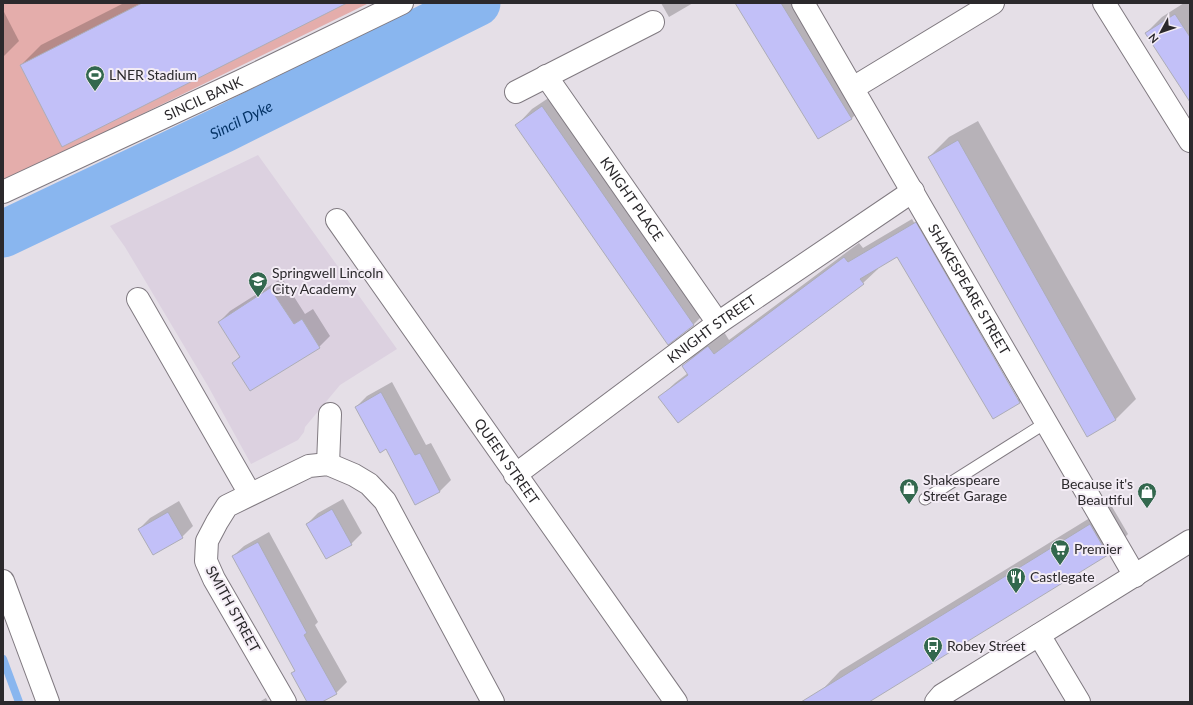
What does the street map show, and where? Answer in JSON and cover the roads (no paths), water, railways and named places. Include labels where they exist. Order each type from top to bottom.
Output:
[{"type":"street","name":"SINCIL BANK","points":[[3,192],[241,81],[402,3]]},
{"type":"street","name":"SHAKESPEARE STREET","points":[[803,3],[1135,576]]},
{"type":"street","points":[[853,88],[992,3]]},
{"type":"street","points":[[1104,3],[1190,141]]},
{"type":"street","points":[[516,92],[652,22]]},
{"type":"street","name":"KNIGHT PLACE","points":[[546,76],[718,323]]},
{"type":"street","name":"KNIGHT STREET","points":[[516,475],[718,323],[913,191]]},
{"type":"street","name":"QUEEN STREET","points":[[337,220],[676,702]]},
{"type":"street","points":[[138,299],[250,494]]},
{"type":"street","points":[[328,464],[330,414]]},
{"type":"street","name":"SMITH STREET","points":[[285,702],[214,579],[206,561],[208,542],[217,522],[227,506],[309,466],[328,464],[354,475],[369,484],[385,501],[493,702]]},
{"type":"street","points":[[917,702],[939,699],[1190,541]]},
{"type":"street","points":[[3,581],[48,702]]},
{"type":"street","points":[[1039,635],[1079,702]]},
{"type":"lane","points":[[925,499],[1047,422]]},
{"type":"waterway","name":"Sincil Dyke","points":[[3,234],[224,129],[477,3]]},
{"type":"waterway","points":[[3,659],[19,702]]},
{"type":"place","name":"LNER Stadium","points":[[95,92]]},
{"type":"place","name":"Springwell Lincoln City Academy","points":[[258,298]]},
{"type":"place","name":"Shakespeare Street Garage","points":[[909,505]]},
{"type":"place","name":"Because it's Beautiful","points":[[1147,509]]},
{"type":"place","name":"Premier","points":[[1060,566]]},
{"type":"place","name":"Castlegate","points":[[1016,594]]},
{"type":"place","name":"Robey Street","points":[[933,663]]}]
